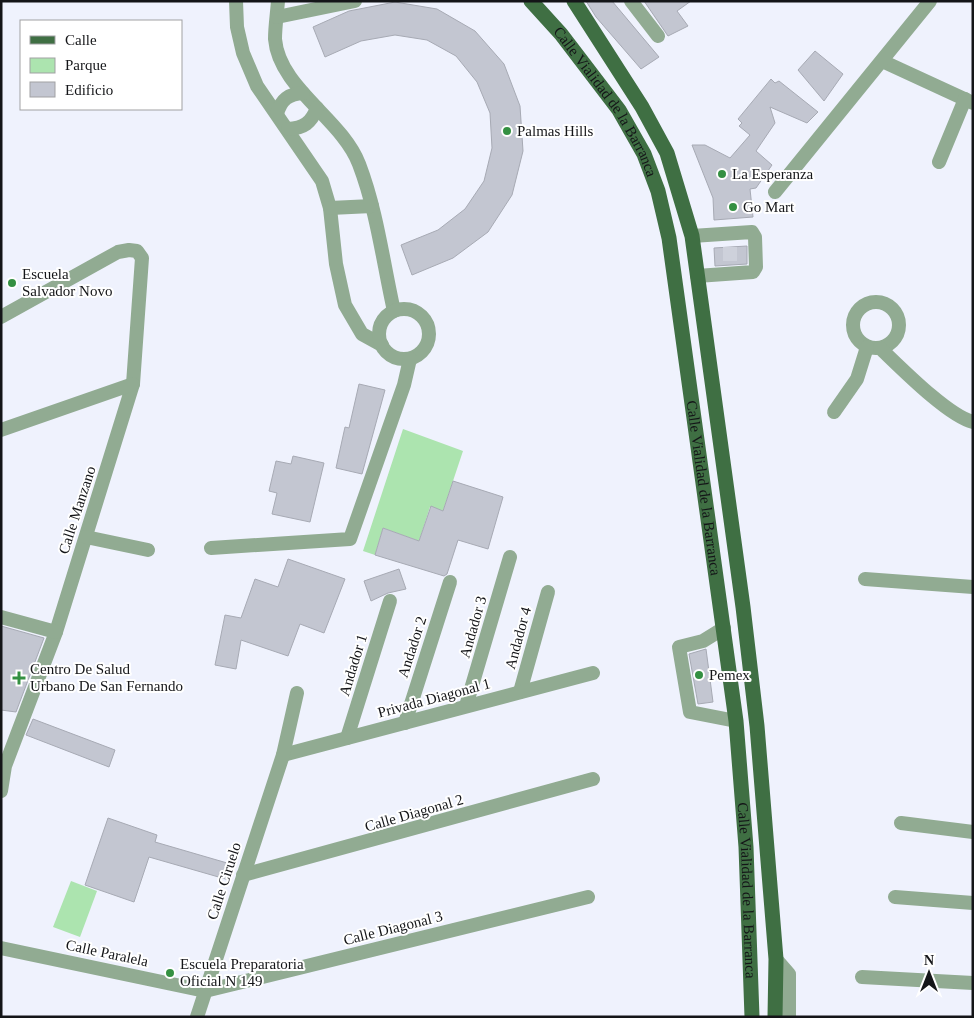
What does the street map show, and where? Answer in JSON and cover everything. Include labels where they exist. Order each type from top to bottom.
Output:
[{"type":"main road","name":"Calle Vialidad de la Barranca","points":[[531,1],[560,34],[619,110],[644,154],[658,192],[669,238],[736,721],[746,847],[752,1017]]},
{"type":"main road","name":"Calle Vialidad de la Barranca","points":[[574,1],[642,107],[667,154],[692,236],[744,616],[757,726],[776,959],[775,1017]]},
{"type":"main road","points":[[592,76],[613,62]]},
{"type":"street","points":[[236,1],[237,27],[243,54],[257,86],[288,128],[322,181],[330,208],[336,264],[345,306],[362,334],[382,345],[393,357],[410,359],[424,350],[428,343],[428,327],[418,314],[402,309],[394,311],[382,322],[379,330],[382,345]]},
{"type":"street","points":[[278,1],[275,40],[285,68],[303,93],[333,124],[358,162],[372,206],[394,311]]},
{"type":"street","points":[[277,17],[355,1]]},
{"type":"street","points":[[631,1],[658,36]]},
{"type":"street","points":[[776,192],[930,1]]},
{"type":"street","points":[[882,61],[969,101],[939,162]]},
{"type":"street","points":[[277,114],[280,102],[292,94],[303,93]]},
{"type":"street","points":[[288,128],[302,128],[313,119],[317,108]]},
{"type":"street","points":[[330,208],[372,206]]},
{"type":"street","points":[[692,236],[730,240],[752,232],[755,237],[755,270],[731,269],[697,276]]},
{"type":"street","name":"Calle Manzano","points":[[1,317],[118,252],[137,251],[142,258],[133,384],[56,632],[5,766],[1,791]]},
{"type":"street","points":[[834,412],[857,379],[874,348],[965,420],[973,422]]},
{"type":"street","points":[[210,548],[350,539],[404,385],[410,359]]},
{"type":"street","points":[[1,430],[133,384]]},
{"type":"street","points":[[86,537],[148,550]]},
{"type":"street","name":"Andador 3","points":[[466,706],[510,557]]},
{"type":"street","points":[[866,579],[973,587]]},
{"type":"street","name":"Andador 2","points":[[405,723],[450,582]]},
{"type":"street","name":"Andador 4","points":[[520,692],[548,592]]},
{"type":"street","name":"Andador 1","points":[[347,738],[390,601]]},
{"type":"street","points":[[1,617],[56,632]]},
{"type":"street","points":[[724,628],[703,641],[679,647],[690,712],[736,721]]},
{"type":"street","name":"Privada Diagonal 1","points":[[283,755],[593,673]]},
{"type":"street","name":"Calle Ciruelo","points":[[197,1017],[283,755],[297,693]]},
{"type":"street","name":"Calle Diagonal 2","points":[[243,875],[593,779]]},
{"type":"street","points":[[901,823],[973,832]]},
{"type":"street","name":"Calle Diagonal 3","points":[[206,991],[588,897]]},
{"type":"street","points":[[895,897],[973,903]]},
{"type":"street","name":"Calle Paralela","points":[[1,948],[206,991]]},
{"type":"street","points":[[776,959],[789,974],[789,1017]]},
{"type":"street","points":[[862,977],[973,983]]},
{"type":"green space","points":[[403,429],[463,451],[443,511],[430,507],[419,541],[383,528],[375,555],[363,551]]},
{"type":"green space","points":[[71,881],[97,891],[80,937],[53,927]]},
{"type":"building","points":[[586,1],[612,1],[659,57],[641,69],[596,17]]},
{"type":"building","points":[[644,1],[691,1],[677,11],[688,26],[668,36]]},
{"type":"building","name":"Palmas Hills","points":[[395,2],[437,9],[475,31],[504,64],[520,106],[523,151],[512,195],[488,232],[453,258],[412,275],[401,245],[438,230],[465,209],[484,181],[492,148],[490,113],[477,82],[456,56],[427,40],[395,35],[361,41],[325,57],[313,27],[349,11]]},
{"type":"building","points":[[815,51],[843,74],[824,101],[798,70]]},
{"type":"building","points":[[771,79],[775,83],[779,81],[818,112],[807,123],[770,107],[775,123],[756,151],[772,165],[756,188],[750,189],[753,217],[714,220],[713,198],[692,145],[705,145],[730,158],[750,135],[739,126],[742,123],[738,119]]},
{"type":"building","points":[[747,246],[747,264],[715,266],[714,248]]},
{"type":"building","points":[[359,384],[385,390],[362,474],[336,468],[345,427],[349,428]]},
{"type":"building","points":[[293,456],[324,463],[310,522],[272,514],[277,493],[269,491],[276,461],[291,464]]},
{"type":"building","points":[[453,481],[503,497],[488,549],[458,540],[447,574],[444,576],[375,555],[383,528],[419,541],[431,506],[443,511]]},
{"type":"building","points":[[288,559],[345,579],[324,633],[300,624],[288,656],[241,640],[236,669],[215,665],[225,615],[241,618],[255,579],[278,587]]},
{"type":"building","points":[[399,569],[406,589],[388,593],[371,601],[364,581]]},
{"type":"building","points":[[1,626],[44,638],[16,712],[1,710]]},
{"type":"building","name":"Pemex","points":[[706,649],[713,702],[698,704],[689,654]]},
{"type":"building","points":[[33,719],[115,750],[109,767],[26,735]]},
{"type":"building","points":[[108,818],[157,835],[155,842],[234,865],[229,880],[149,857],[134,902],[85,885]]},
{"type":"tunnel","points":[[730,247],[730,265]]},
{"type":"place","name":"Palmas Hills","points":[[507,131]]},
{"type":"place","name":"La Esperanza","points":[[722,174]]},
{"type":"place","name":"Go Mart","points":[[733,207]]},
{"type":"place","name":"Escuela Salvador Novo","points":[[12,283]]},
{"type":"place","name":"Pemex","points":[[699,675]]},
{"type":"place","name":"Centro De Salud Urbano De San Fernando","points":[[19,678]]},
{"type":"place","name":"Escuela Preparatoria Oficial N 149","points":[[170,973]]}]
